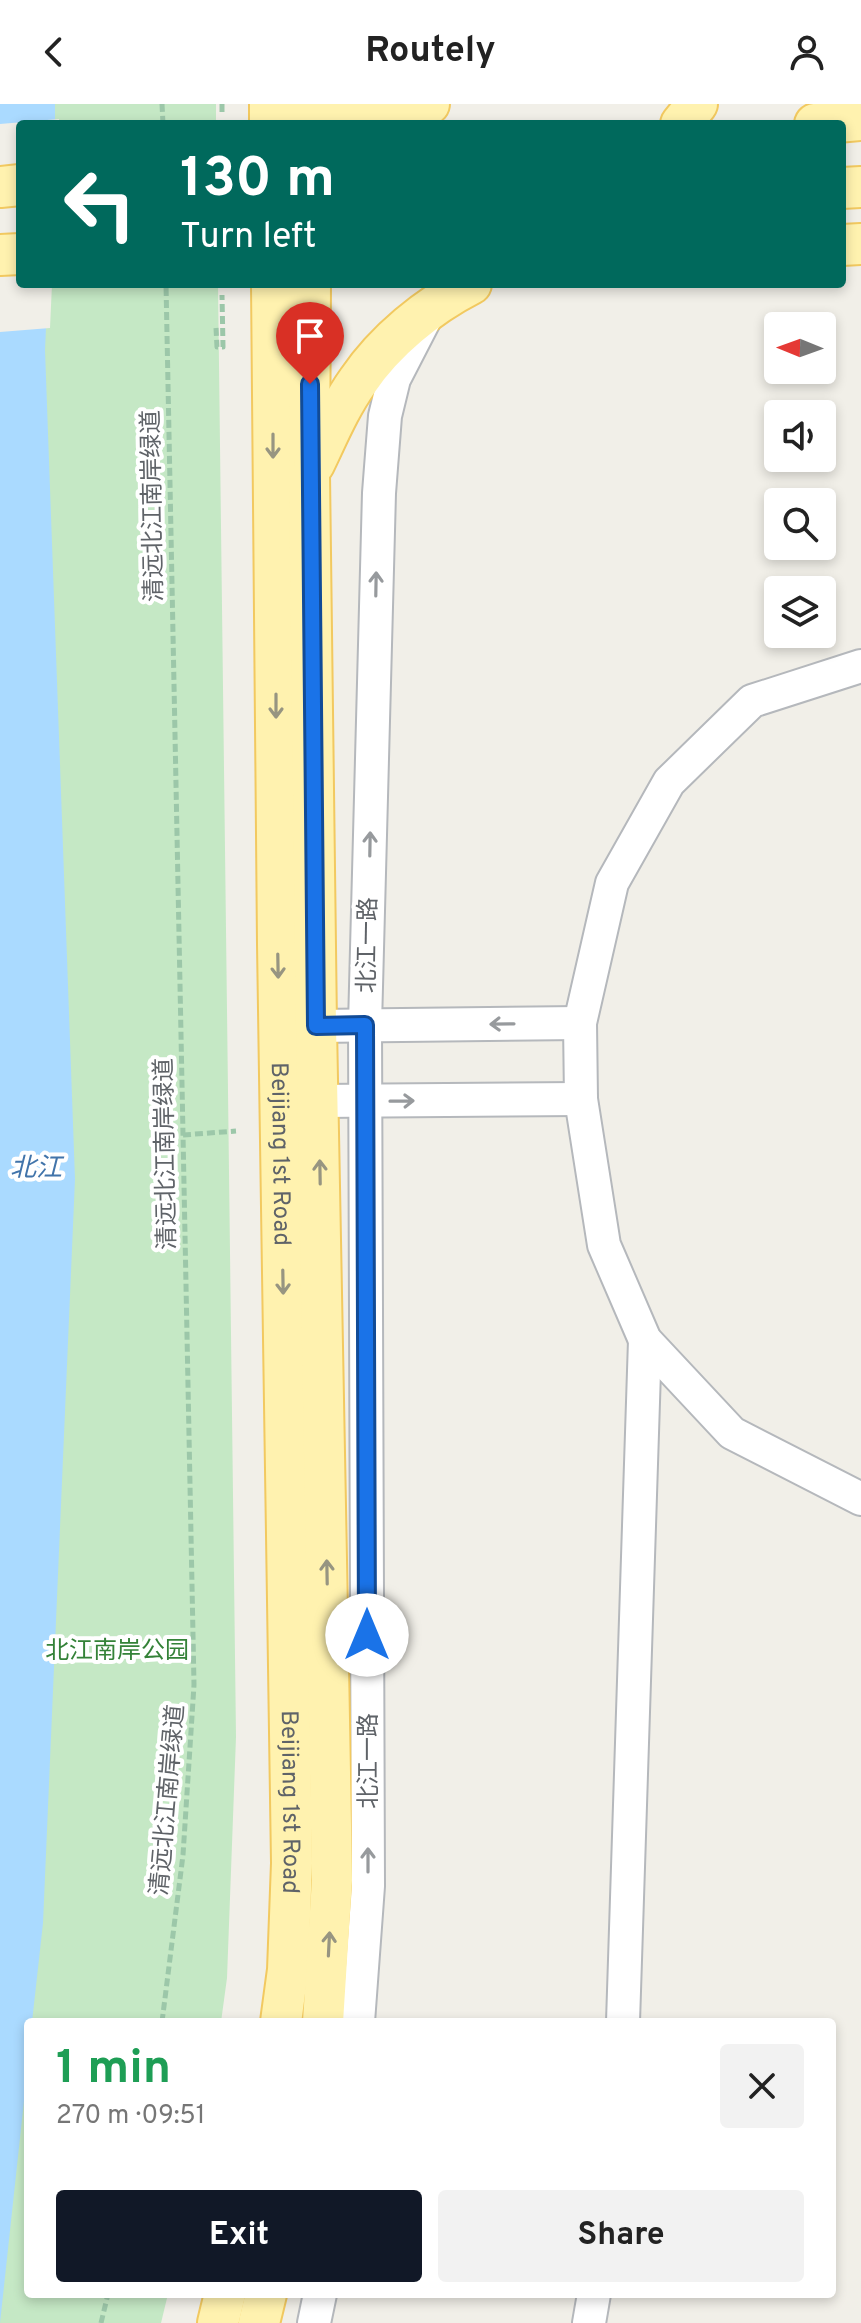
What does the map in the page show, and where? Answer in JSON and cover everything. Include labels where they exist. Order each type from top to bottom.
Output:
[{"type":"main road","points":[[292,116],[429,104]]},
{"type":"main road","points":[[684,120],[697,104]]},
{"type":"main road","name":"Beijiang 1st Road","points":[[272,288],[292,1863],[288,1970],[282,2018]]},
{"type":"main road","name":"Beijiang 1st Road","points":[[310,288],[309,474],[316,1026],[332,1880],[323,2018]]},
{"type":"main road","points":[[309,474],[343,405],[359,379],[384,349],[430,310],[465,288]]},
{"type":"main road","points":[[218,2323],[224,2298]]},
{"type":"main road","points":[[259,2323],[265,2298]]},
{"type":"street","name":"北江一路","points":[[358,2018],[368,1886],[365,1025],[379,493],[384,431],[394,379],[430,310]]},
{"type":"street","points":[[861,666],[752,701],[669,782],[612,883],[580,1023],[581,1099],[604,1245],[645,1340],[732,1433],[861,1499]]},
{"type":"street","points":[[580,1023],[316,1026],[280,1069],[319,1101],[581,1099]]},
{"type":"street","points":[[623,2018],[645,1340]]},
{"type":"street","points":[[314,2323],[319,2298]]},
{"type":"street","points":[[589,2323],[593,2298]]},
{"type":"path","points":[[222,104],[222,113]]},
{"type":"path","name":"清远北江南岸绿道","points":[[163,2018],[183,1855],[194,1685],[166,288]]},
{"type":"path","points":[[216,328],[217,347],[223,347],[222,295]]},
{"type":"path","points":[[183,1135],[236,1131]]},
{"type":"path","points":[[101,2323],[107,2298]]},
{"type":"green space","name":"北江南岸公园","points":[[0,104],[216,104],[216,120],[16,120],[16,288],[218,288],[236,1737],[227,1978],[222,2018],[24,2018],[24,2298],[167,2298],[161,2323],[0,2323]]},
{"type":"water","name":"北江","points":[[0,104],[55,104],[55,120],[16,120],[16,288],[48,288],[45,350],[75,1179],[43,1923],[32,2018],[24,2018],[24,2101],[0,2323]]},
{"type":"pier","points":[[16,123],[16,288],[52,288],[50,328],[0,332],[0,124]]},
{"type":"route","points":[[310,384],[316,1026],[365,1025],[367,1635]]}]
